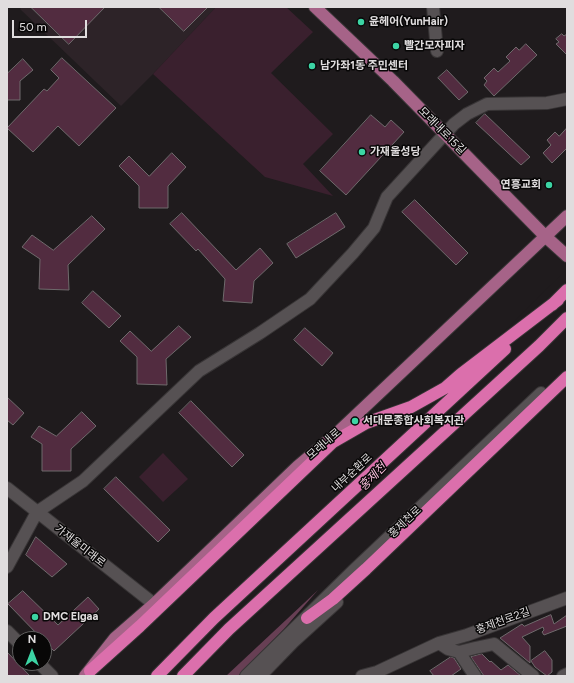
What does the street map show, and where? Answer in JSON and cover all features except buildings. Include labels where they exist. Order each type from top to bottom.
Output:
[{"type":"highway","name":"내부순환로","points":[[157,676],[214,618],[567,290]]},
{"type":"highway","points":[[88,673],[222,549],[334,442],[366,422],[411,407],[445,388],[461,374],[558,300]]},
{"type":"highway","points":[[183,676],[229,630],[539,346],[567,318]]},
{"type":"highway","points":[[307,618],[334,599],[567,377]]},
{"type":"main road","name":"모래내로15길","points":[[316,7],[393,82],[546,237],[567,256]]},
{"type":"main road","name":"모래내로","points":[[88,673],[115,638],[154,604],[298,466],[336,434],[567,216]]},
{"type":"street","points":[[433,7],[437,51]]},
{"type":"street","points":[[7,567],[37,512],[83,481],[199,371],[260,333],[310,299],[374,228],[387,198],[454,124],[467,114],[487,104],[546,103],[567,99]]},
{"type":"street","name":"홍제천로","points":[[246,676],[360,565],[562,374],[567,372]]},
{"type":"street","name":"홍제천로","points":[[260,676],[293,642],[567,385]]},
{"type":"street","name":"가재울미래로","points":[[7,488],[154,604]]},
{"type":"street","name":"홍제천로2길","points":[[362,676],[379,674],[439,643],[467,635],[567,598]]},
{"type":"street","points":[[439,643],[448,649],[459,652],[475,676]]},
{"type":"street","name":"홍제천로2길","points":[[459,652],[494,644],[533,676]]},
{"type":"street","points":[[563,676],[567,674]]},
{"type":"shaded area","points":[[22,7],[216,7],[121,106],[20,9]]},
{"type":"shaded area","points":[[216,7],[286,7],[313,32],[271,73],[333,134],[303,164],[333,196],[265,177],[153,74]]},
{"type":"shaded area","points":[[163,453],[188,479],[163,502],[139,477]]},
{"type":"shaded area","points":[[318,590],[283,630],[238,676],[226,676]]},
{"type":"pier","points":[[567,269],[567,320],[346,528],[273,602],[237,633],[195,676],[144,676],[164,655],[329,506],[462,376],[461,374]]},
{"type":"place","name":"윤헤어(YunHair)","points":[[361,22]]},
{"type":"place","name":"빨간모자피자","points":[[396,46]]},
{"type":"place","name":"남가좌1동 주민센터","points":[[312,66]]},
{"type":"place","name":"가재울성당","points":[[362,152]]},
{"type":"place","name":"연흥교회","points":[[549,185]]},
{"type":"place","name":"서대문종합사회복지관","points":[[355,421]]},
{"type":"place","name":"DMC Elgaa","points":[[35,617]]},
{"type":"water label","name":"홍제천","points":[[373,477]]}]
